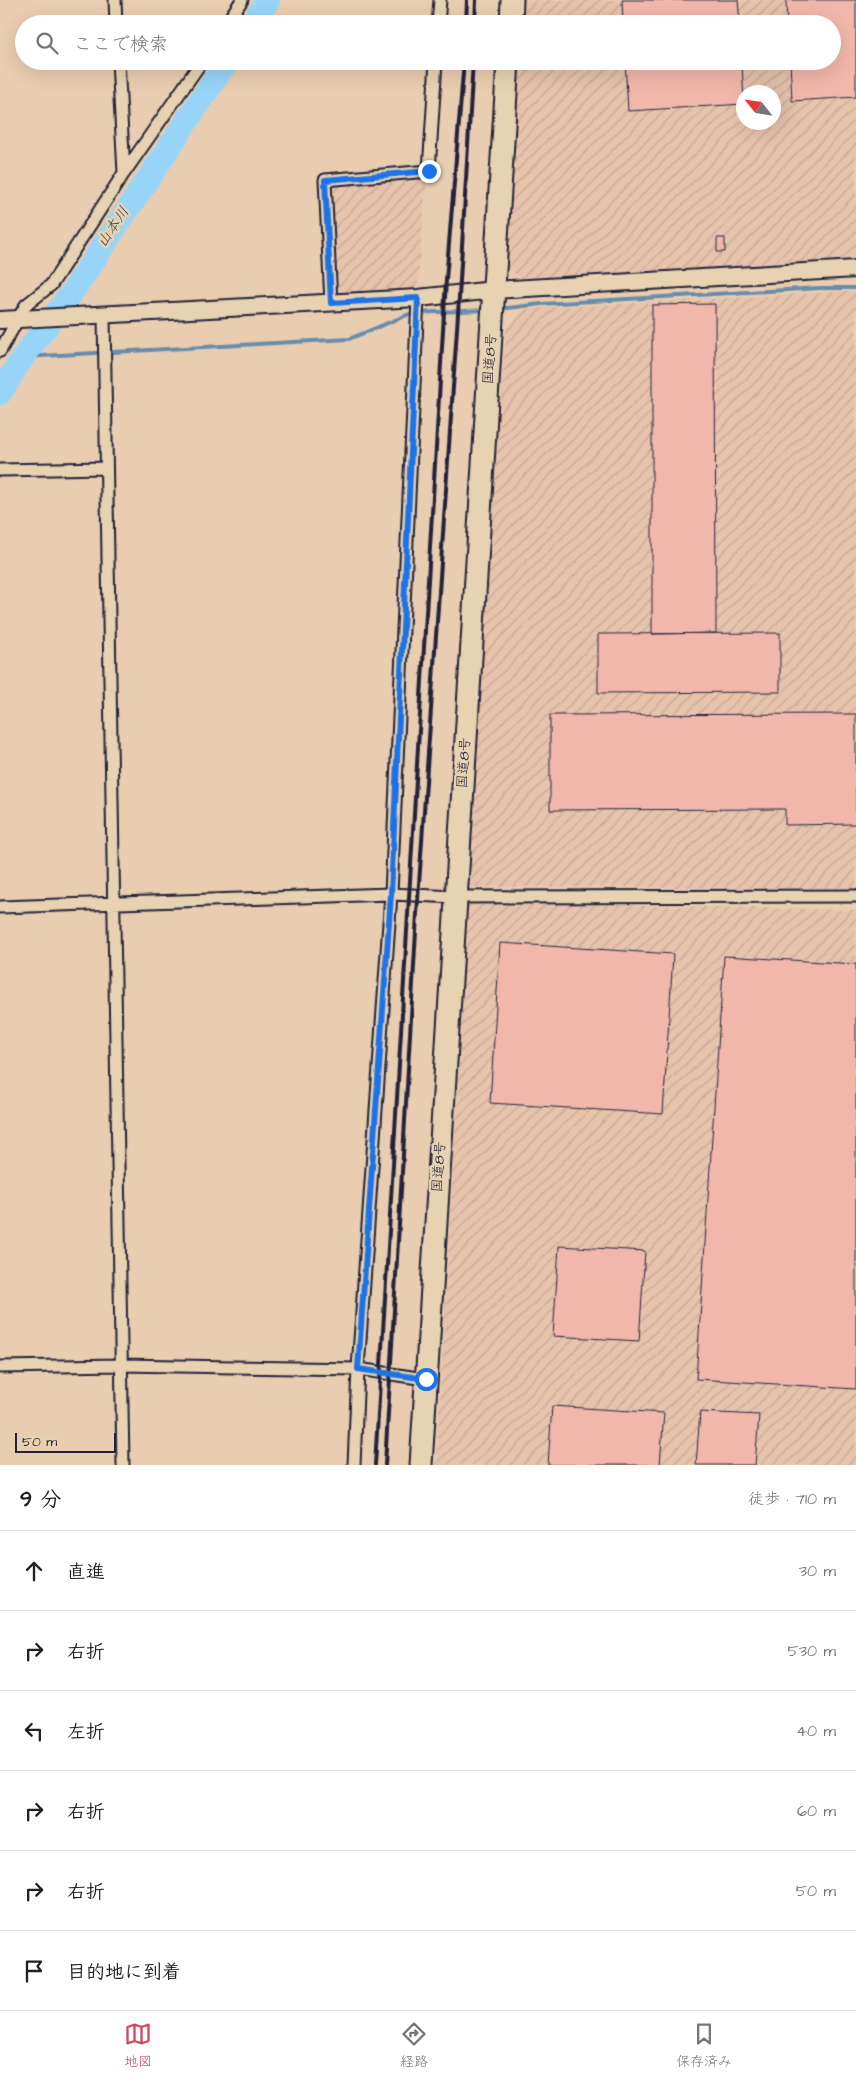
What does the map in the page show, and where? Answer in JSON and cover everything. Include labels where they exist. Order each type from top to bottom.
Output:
[{"type":"highway","points":[[511,15],[512,0]]},
{"type":"highway","name":"国道8号","points":[[421,1465],[507,70]]},
{"type":"street","points":[[115,0],[116,15]]},
{"type":"street","points":[[232,15],[242,0]]},
{"type":"street","points":[[439,15],[440,0]]},
{"type":"street","points":[[118,70],[124,174]]},
{"type":"street","points":[[0,351],[25,319],[26,305],[51,285],[196,70]]},
{"type":"street","points":[[331,303],[325,180],[429,171],[435,70]]},
{"type":"street","points":[[0,320],[418,298],[494,290],[856,269]]},
{"type":"street","points":[[354,1465],[358,1369],[391,894],[418,298]]},
{"type":"street","points":[[104,316],[123,1465]]},
{"type":"street","points":[[0,470],[106,468]]},
{"type":"street","points":[[0,907],[391,894],[456,897],[856,896]]},
{"type":"street","points":[[0,1367],[122,1365],[358,1369],[426,1379]]},
{"type":"shaded area","points":[[522,0],[856,0],[856,258],[528,283],[501,264],[517,70],[841,70],[841,15],[521,15]]},
{"type":"shaded area","points":[[427,177],[417,291],[336,296],[331,185]]},
{"type":"shaded area","points":[[856,291],[856,888],[463,887],[506,329],[525,309]]},
{"type":"shaded area","points":[[468,902],[856,910],[856,1465],[436,1465]]},
{"type":"building","points":[[622,0],[738,0],[739,15],[623,15]]},
{"type":"building","points":[[786,0],[856,0],[856,97],[792,101],[790,70],[841,70],[841,15],[787,15]]},
{"type":"building","points":[[626,70],[742,70],[743,85],[736,85],[736,104],[628,111]]},
{"type":"building","points":[[717,238],[725,238],[725,252],[717,252]]},
{"type":"building","points":[[715,304],[716,633],[652,634],[652,305]]},
{"type":"building","points":[[780,633],[780,692],[598,693],[598,634]]},
{"type":"building","points":[[856,714],[856,824],[785,825],[785,809],[550,810],[550,715]]},
{"type":"building","points":[[500,943],[673,954],[663,1114],[490,1103]]},
{"type":"building","points":[[724,956],[856,964],[856,1389],[696,1379]]},
{"type":"building","points":[[559,1246],[645,1251],[639,1341],[553,1336]]},
{"type":"building","points":[[552,1406],[664,1413],[660,1465],[548,1465]]},
{"type":"building","points":[[700,1412],[759,1415],[755,1465],[696,1465]]},
{"type":"waterway","name":"山本川","points":[[258,15],[268,0]]},
{"type":"waterway","name":"山本川","points":[[0,393],[23,357],[73,291],[221,70]]},
{"type":"waterway","points":[[499,309],[541,304],[820,288],[856,288]]},
{"type":"waterway","points":[[23,357],[349,339],[412,313],[487,310]]},
{"type":"railway","points":[[466,15],[467,0]]},
{"type":"railway","points":[[475,15],[476,0]]},
{"type":"railway","points":[[375,1465],[446,280],[463,70]]},
{"type":"railway","points":[[385,1465],[417,914],[458,314],[472,70]]},
{"type":"route","points":[[426,1379],[358,1369],[391,894],[418,298],[331,303],[325,180],[429,171]]}]
